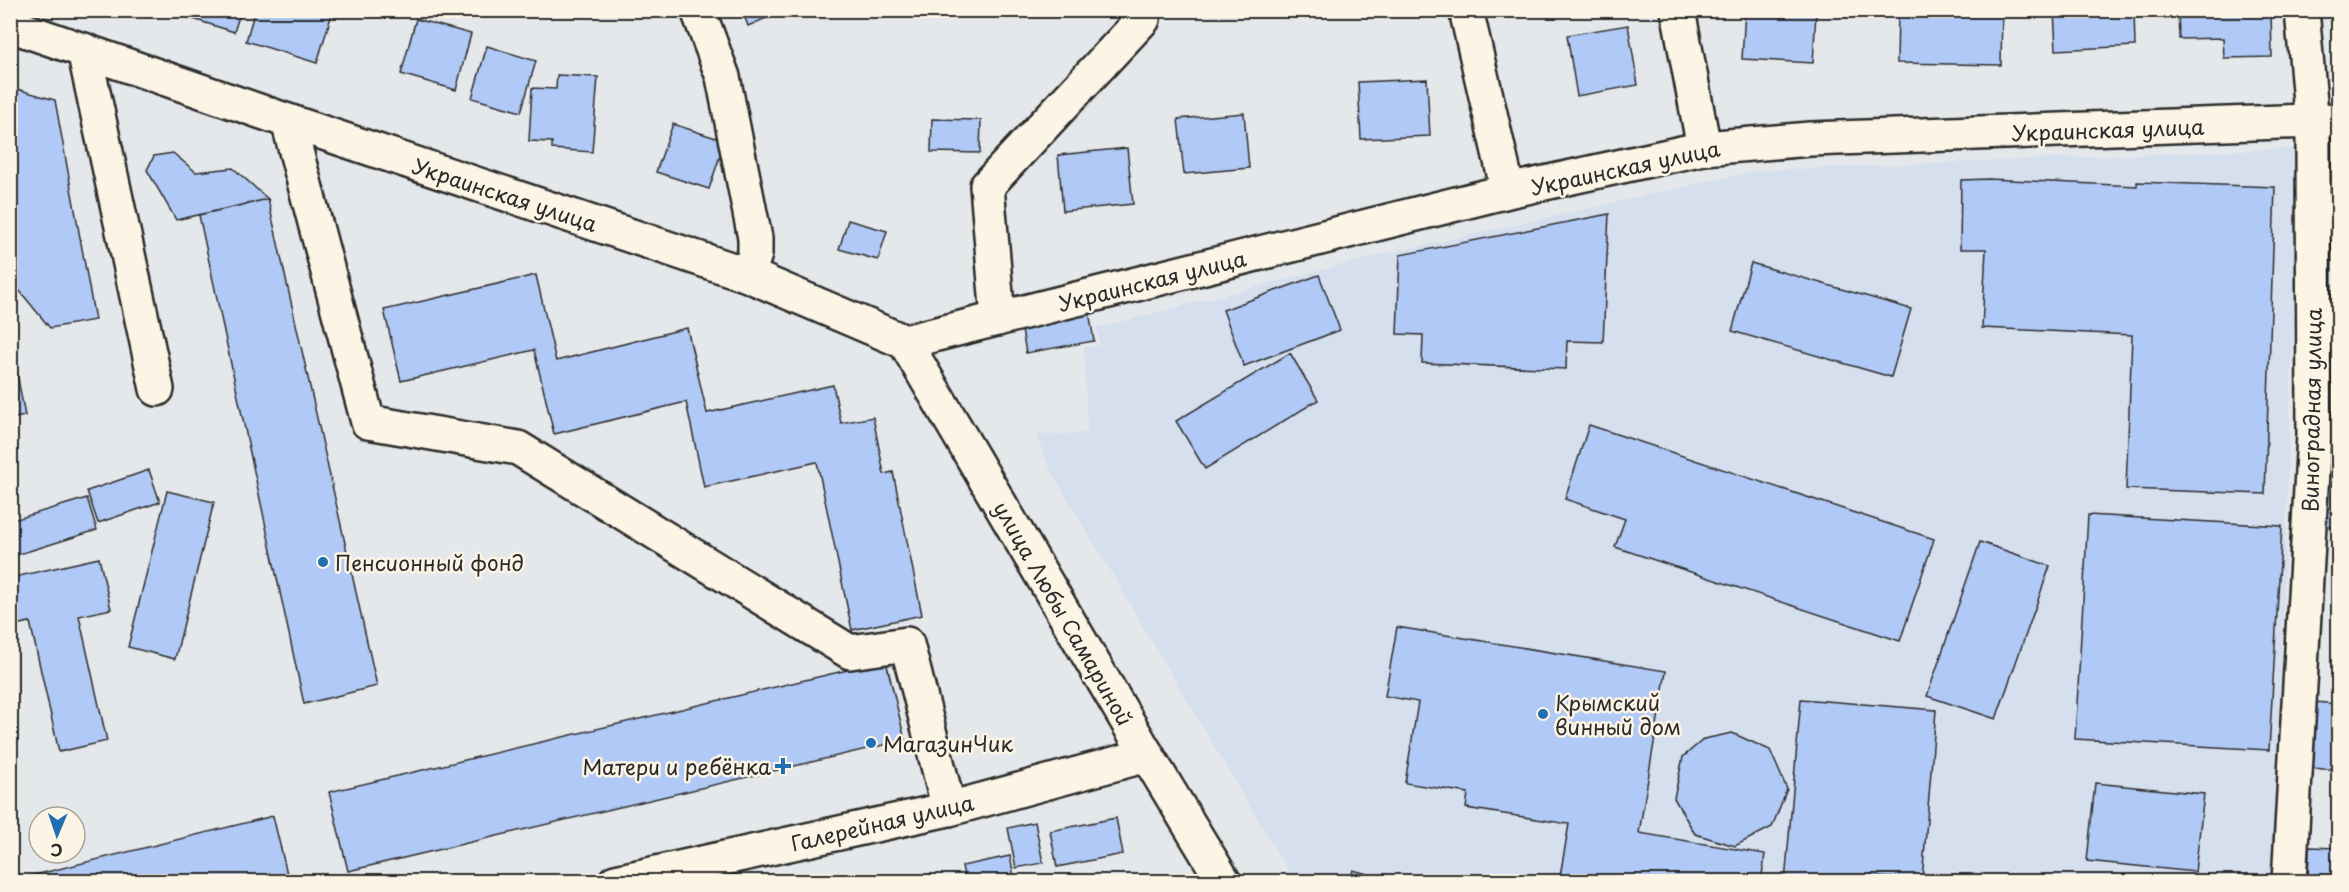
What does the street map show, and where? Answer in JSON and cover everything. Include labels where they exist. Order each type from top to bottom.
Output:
[{"type":"street","points":[[698,10],[723,77],[755,238],[755,254],[748,275]]},
{"type":"street","points":[[1466,10],[1508,191]]},
{"type":"street","points":[[1678,10],[1704,148]]},
{"type":"street","name":"Виноградная улица","points":[[2289,882],[2326,435],[2325,121],[2302,10]]},
{"type":"street","points":[[998,319],[987,186],[1143,19]]},
{"type":"street","name":"Украинская улица","points":[[10,25],[748,275],[905,342],[1508,191],[1704,148],[1810,139],[2325,121]]},
{"type":"street","points":[[84,50],[157,389]]},
{"type":"street","points":[[288,121],[368,422],[518,448],[849,652],[907,644],[949,809]]},
{"type":"street","name":"улица Любы Самариной","points":[[905,342],[1224,882]]},
{"type":"street","name":"Галерейная улица","points":[[615,882],[949,809],[1147,755]]},
{"type":"shaded area","points":[[2299,148],[2274,881],[1294,881],[1051,471],[1036,435],[1087,433],[1084,347],[1100,345],[1096,328],[1380,255],[1754,171]]},
{"type":"building","points":[[186,10],[241,10],[234,32],[184,16]]},
{"type":"building","points":[[255,10],[333,10],[317,63],[246,41]]},
{"type":"building","points":[[742,10],[785,10],[748,26]]},
{"type":"building","points":[[1745,10],[1816,13],[1813,63],[1742,59]]},
{"type":"building","points":[[1898,10],[2002,10],[2001,65],[1897,63]]},
{"type":"building","points":[[2054,10],[2134,10],[2135,46],[2056,50]]},
{"type":"building","points":[[2178,10],[2271,10],[2272,57],[2224,58],[2223,38],[2179,39]]},
{"type":"building","points":[[416,19],[471,34],[456,90],[401,74]]},
{"type":"building","points":[[1628,25],[1638,85],[1577,96],[1567,35]]},
{"type":"building","points":[[487,46],[536,61],[521,112],[472,98]]},
{"type":"building","points":[[557,75],[598,77],[592,152],[552,149],[552,142],[529,141],[532,88],[556,89]]},
{"type":"building","points":[[1427,79],[1430,136],[1361,139],[1358,82]]},
{"type":"building","points":[[10,87],[55,100],[95,320],[50,328],[10,279]]},
{"type":"building","points":[[1244,113],[1249,168],[1184,174],[1178,119]]},
{"type":"building","points":[[932,119],[981,120],[980,153],[931,152]]},
{"type":"building","points":[[673,124],[725,141],[709,189],[656,172]]},
{"type":"building","points":[[1127,148],[1133,204],[1063,211],[1058,155]]},
{"type":"building","points":[[173,153],[196,172],[233,168],[268,199],[176,220],[147,170],[154,156]]},
{"type":"building","points":[[1989,179],[2137,186],[2137,182],[2275,187],[2265,494],[2126,489],[2132,335],[1982,328],[1986,249],[1960,249],[1961,180]]},
{"type":"building","points":[[268,199],[377,686],[304,704],[199,215]]},
{"type":"building","points":[[1609,214],[1603,342],[1567,341],[1566,369],[1422,363],[1423,335],[1397,334],[1400,255]]},
{"type":"building","points":[[848,220],[887,231],[878,260],[839,249]]},
{"type":"building","points":[[1751,263],[1911,309],[1891,377],[1732,331]]},
{"type":"building","points":[[536,275],[556,361],[687,328],[707,413],[833,385],[841,423],[873,417],[884,474],[893,472],[922,615],[852,630],[817,462],[704,487],[686,402],[554,434],[534,350],[401,381],[384,310]]},
{"type":"building","points":[[1319,275],[1340,330],[1244,366],[1223,310]]},
{"type":"building","points":[[1089,311],[1094,341],[1026,353],[1021,324]]},
{"type":"building","points":[[1290,353],[1318,400],[1205,469],[1176,421]]},
{"type":"building","points":[[16,368],[25,416],[10,419],[10,369]]},
{"type":"building","points":[[1589,425],[1934,539],[1900,641],[1615,547],[1625,519],[1565,499]]},
{"type":"building","points":[[2327,465],[2338,466],[2338,527],[2323,527]]},
{"type":"building","points":[[149,470],[160,502],[98,523],[87,491]]},
{"type":"building","points":[[167,491],[214,502],[175,659],[128,647]]},
{"type":"building","points":[[87,498],[97,530],[16,555],[10,539],[10,521]]},
{"type":"building","points":[[2088,515],[2282,526],[2269,750],[2075,739]]},
{"type":"building","points":[[1980,542],[2050,566],[1996,719],[1927,696]]},
{"type":"building","points":[[99,558],[111,609],[79,616],[107,741],[59,752],[30,622],[10,626],[10,578]]},
{"type":"building","points":[[1397,627],[1666,671],[1639,833],[1765,854],[1761,882],[1559,882],[1569,824],[1466,808],[1468,793],[1405,783],[1418,702],[1385,696]]},
{"type":"building","points":[[2336,630],[2338,630],[2338,690],[2335,690]]},
{"type":"building","points":[[886,661],[905,740],[348,871],[329,792]]},
{"type":"building","points":[[1801,699],[1936,710],[1922,881],[1857,875],[1857,882],[1785,882]]},
{"type":"building","points":[[2314,702],[2338,704],[2338,770],[2310,768]]},
{"type":"building","points":[[1732,733],[1770,750],[1787,789],[1772,827],[1735,846],[1695,834],[1674,798],[1683,757],[1704,739]]},
{"type":"building","points":[[2095,783],[2204,794],[2195,872],[2087,861]]},
{"type":"building","points":[[273,816],[289,882],[10,882],[75,865],[87,865],[87,862]]},
{"type":"building","points":[[1116,818],[1123,854],[1057,867],[1050,831]]},
{"type":"building","points":[[1035,822],[1043,863],[1016,868],[1008,828]]},
{"type":"building","points":[[2309,847],[2338,848],[2338,882],[2308,882]]},
{"type":"building","points":[[1010,856],[1015,882],[965,882],[962,866]]},
{"type":"building","points":[[1353,870],[1397,882],[1350,882]]},
{"type":"building","points":[[784,875],[786,882],[756,882]]},
{"type":"place","name":"Пенсионный фонд","points":[[323,562]]},
{"type":"place","name":"Крымский винный дом","points":[[1543,714]]},
{"type":"place","name":"МагазинЧик","points":[[871,743]]},
{"type":"place","name":"Матери и ребёнка","points":[[783,766]]}]
